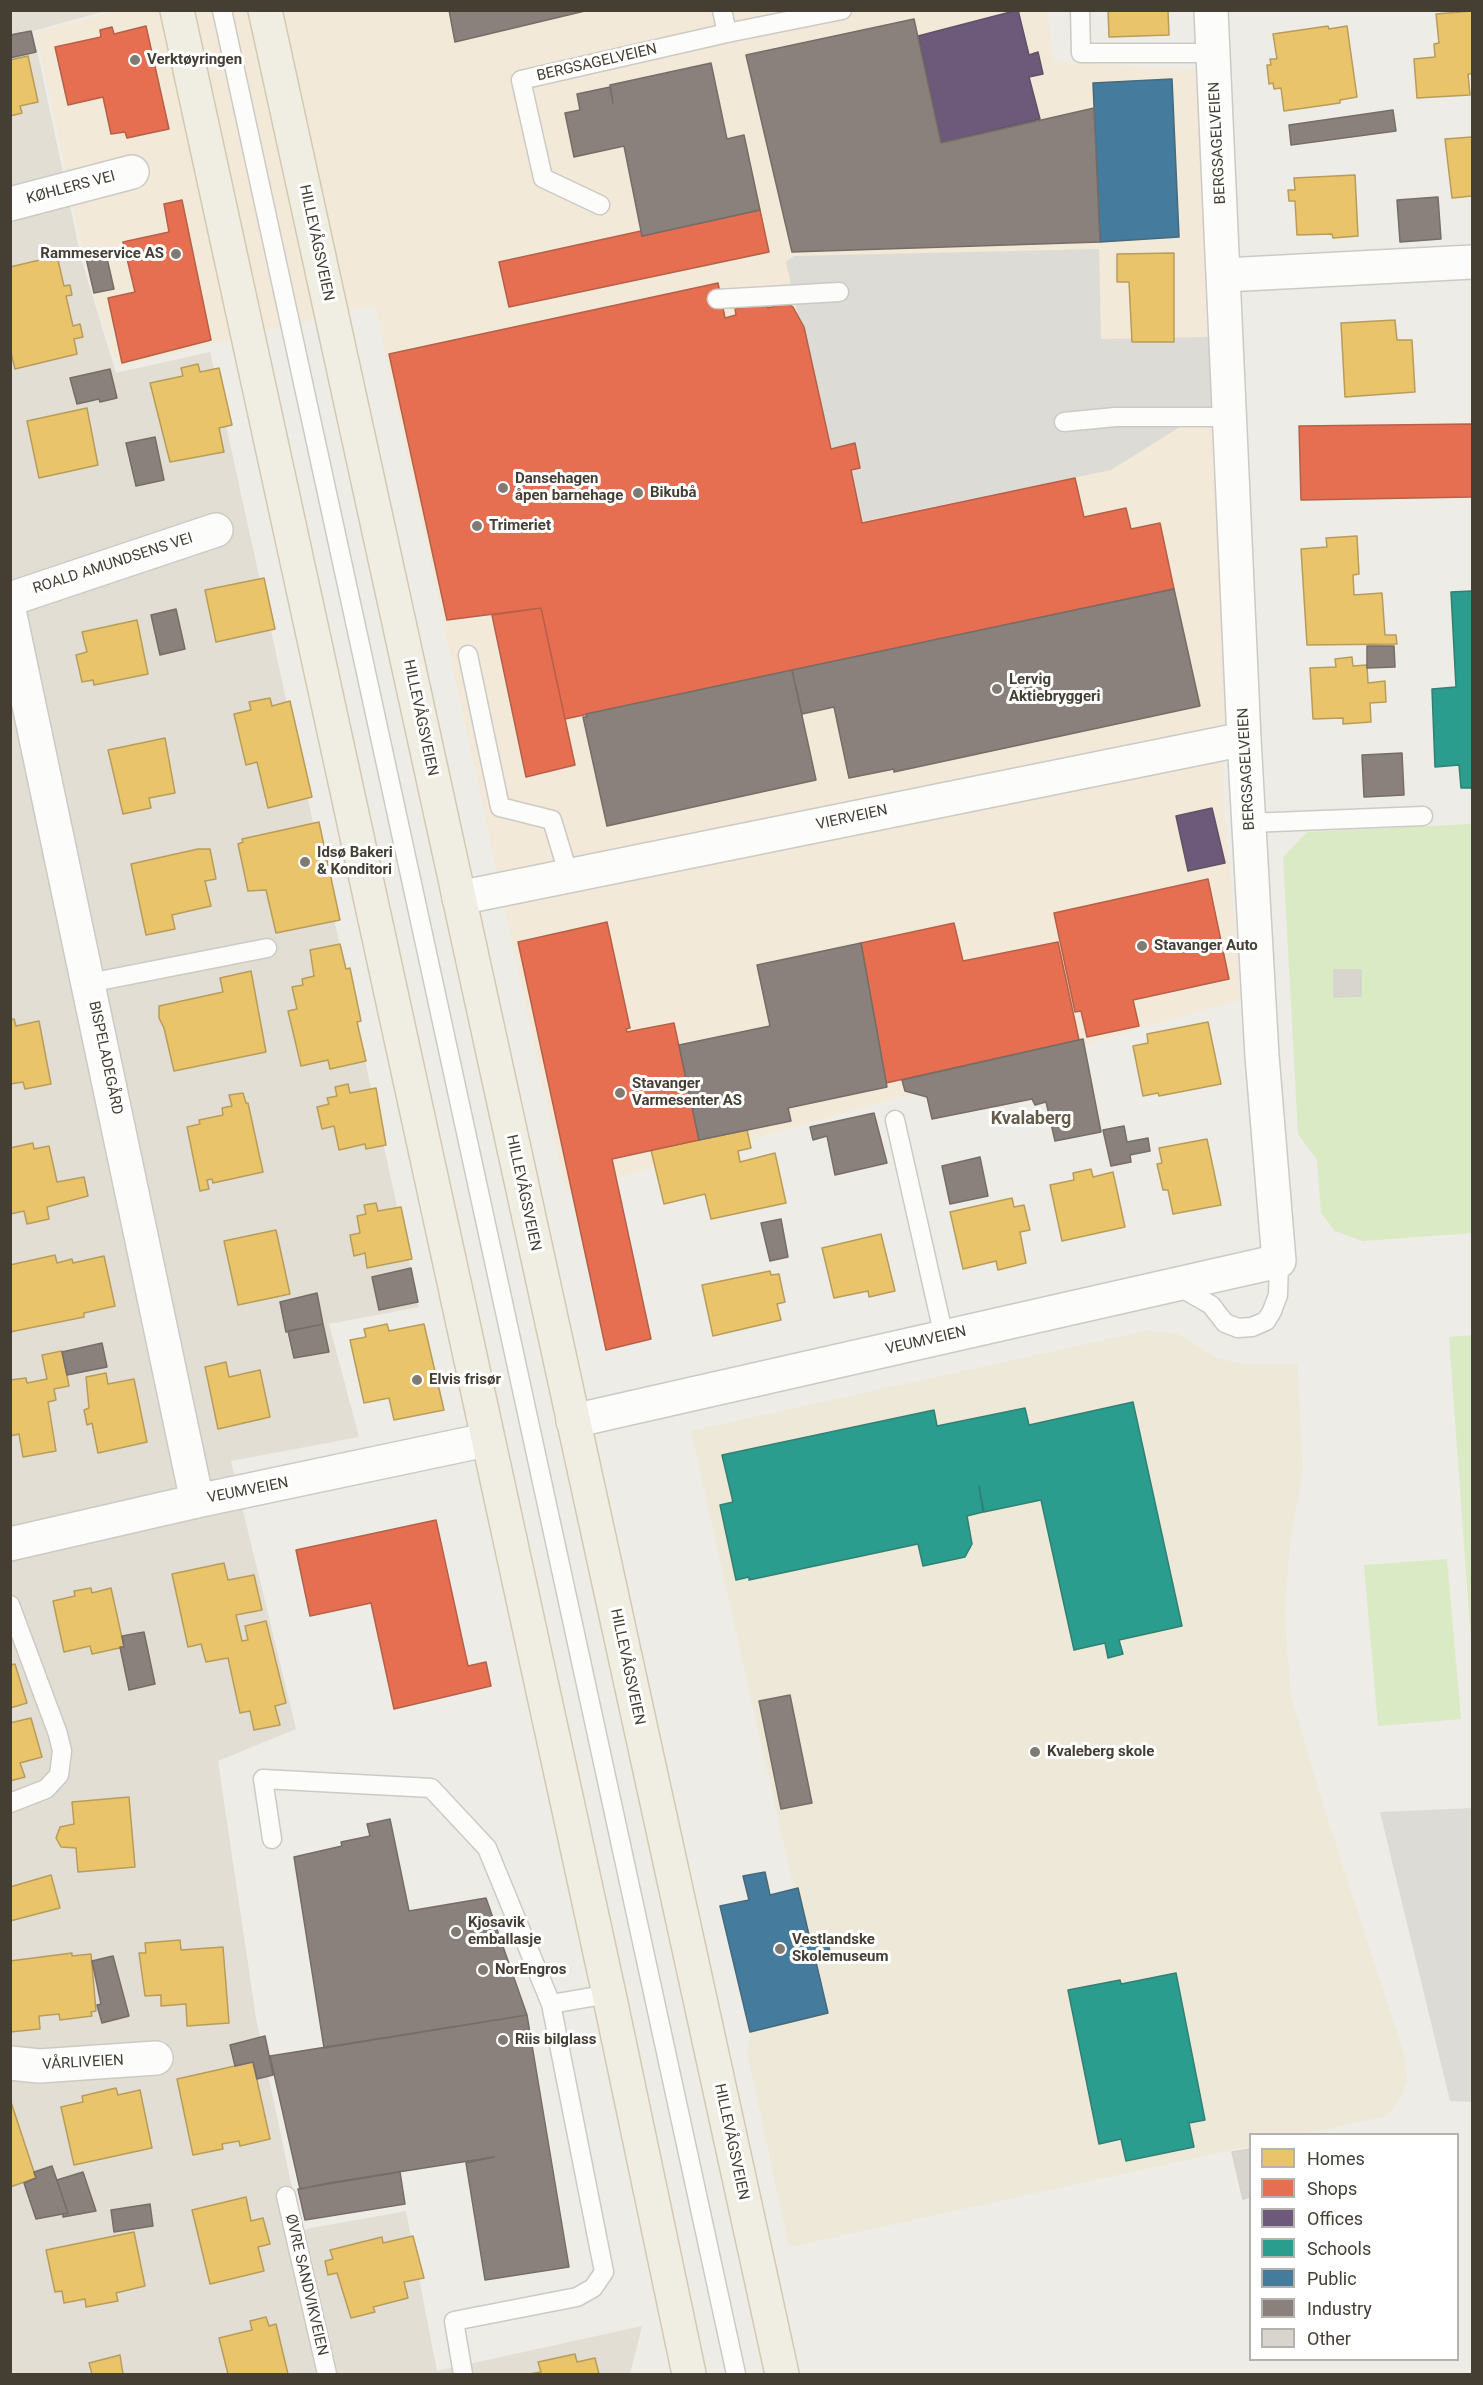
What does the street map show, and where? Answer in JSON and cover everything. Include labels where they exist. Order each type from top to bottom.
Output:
[{"type":"main road","points":[[177,10],[486,1440],[609,1994],[689,2374]]},
{"type":"main road","name":"HILLEVÅGSVEIEN","points":[[265,10],[782,2374]]},
{"type":"street","name":"BERGSAGELVEIEN","points":[[1211,10],[1225,275],[1244,739],[1262,1056],[1279,1261]]},
{"type":"street","name":"KØHLERS VEI","points":[[10,204],[132,172]]},
{"type":"street","points":[[1225,275],[1473,262]]},
{"type":"street","name":"ROALD AMUNDSENS VEI","points":[[10,599],[216,530]]},
{"type":"street","name":"BISPELADEGÅRD","points":[[10,615],[197,1501]]},
{"type":"street","name":"VIERVEIEN","points":[[459,898],[1244,739]]},
{"type":"street","name":"VEUMVEIEN","points":[[573,1421],[1279,1261]]},
{"type":"street","name":"VEUMVEIEN","points":[[10,1544],[197,1501],[486,1440]]},
{"type":"street","name":"VÅRLIVEIEN","points":[[10,2063],[39,2066],[156,2058]]},
{"type":"lane","points":[[222,10],[736,2374]]},
{"type":"lane","points":[[722,10],[727,33]]},
{"type":"lane","name":"BERGSAGELVEIEN","points":[[600,205],[543,177],[521,80],[727,33],[842,10]]},
{"type":"lane","points":[[1080,10],[1081,53],[1213,53]]},
{"type":"lane","points":[[717,299],[839,292]]},
{"type":"lane","points":[[1064,422],[1115,417],[1231,417]]},
{"type":"lane","points":[[468,654],[500,807],[552,820],[569,876]]},
{"type":"lane","points":[[1249,823],[1423,816]]},
{"type":"lane","points":[[89,982],[267,948]]},
{"type":"lane","points":[[895,1120],[944,1337]]},
{"type":"lane","points":[[1174,1285],[1211,1305],[1225,1323],[1238,1328],[1252,1327],[1266,1322],[1272,1311],[1278,1295],[1279,1261]]},
{"type":"lane","points":[[10,1605],[58,1734],[62,1751],[59,1775],[46,1789],[10,1803]]},
{"type":"lane","points":[[272,1839],[263,1779],[431,1788],[487,1848],[551,2004],[604,2272],[594,2288],[577,2297],[454,2321],[463,2374]]},
{"type":"lane","points":[[551,2004],[609,1994]]},
{"type":"lane","name":"ØVRE SANDVIKVEIEN","points":[[286,2196],[327,2374]]},
{"type":"shaded area","points":[[109,10],[33,31],[81,258],[116,373],[210,352],[419,1307],[329,1324],[359,1437],[231,1461],[296,1729],[218,1761],[256,2018],[301,2230],[406,2211],[437,2371],[642,2326],[630,2374],[11,2374],[10,11]]},
{"type":"shaded area","points":[[122,10],[1046,10],[1054,61],[1201,71],[1231,417],[1223,792],[1241,1000],[566,1192],[375,305],[118,367],[93,294],[36,32]]},
{"type":"shaded area","points":[[1099,249],[1101,339],[1210,337],[1215,405],[1111,470],[845,525],[786,262],[794,256]]},
{"type":"shaded area","name":"Kvaleberg skole","points":[[1146,1331],[1176,1333],[1217,1358],[1242,1364],[1297,1364],[1303,1472],[1290,1541],[1285,1612],[1290,1693],[1325,1811],[1405,2057],[1407,2081],[1401,2098],[1387,2116],[1307,2133],[1249,2133],[1249,2146],[789,2247],[747,2051],[751,2036],[721,1905],[794,1889],[691,1431]]},
{"type":"shaded area","points":[[1472,1808],[1472,2102],[1450,2101],[1380,1812]]},
{"type":"green space","points":[[1472,824],[1472,1233],[1363,1241],[1335,1231],[1321,1213],[1317,1160],[1298,1134],[1283,857],[1307,832]]},
{"type":"green space","points":[[1472,1335],[1472,1655],[1449,1337]]},
{"type":"green space","points":[[1447,1559],[1461,1719],[1378,1726],[1364,1565]]},
{"type":"building: Homes","points":[[1108,10],[1168,10],[1169,35],[1109,37]]},
{"type":"building: Homes","points":[[1472,11],[1472,74],[1468,74],[1470,95],[1417,98],[1414,59],[1435,57],[1434,44],[1439,43],[1436,14]]},
{"type":"building: Homes","points":[[1328,26],[1329,29],[1347,26],[1357,97],[1340,100],[1340,103],[1284,111],[1281,88],[1274,89],[1273,83],[1269,84],[1267,65],[1271,65],[1270,59],[1277,59],[1273,34]]},
{"type":"building: Homes","points":[[28,56],[38,102],[20,106],[22,113],[10,116],[10,60]]},
{"type":"building: Homes","points":[[1472,137],[1472,196],[1452,198],[1445,139]]},
{"type":"building: Homes","points":[[1355,175],[1358,236],[1333,238],[1332,234],[1297,235],[1295,201],[1289,201],[1288,190],[1295,190],[1294,178]]},
{"type":"building: Homes","points":[[1174,253],[1174,342],[1132,342],[1129,282],[1117,282],[1117,254]]},
{"type":"building: Homes","points":[[57,256],[64,286],[70,285],[72,295],[66,296],[73,326],[80,324],[83,337],[74,339],[77,354],[15,369],[10,349],[10,267]]},
{"type":"building: Homes","points":[[1395,320],[1397,340],[1412,340],[1415,392],[1345,397],[1341,323]]},
{"type":"building: Homes","points":[[198,364],[200,372],[219,368],[232,425],[219,428],[224,452],[170,462],[150,383],[183,376],[181,368]]},
{"type":"building: Homes","points":[[87,408],[98,465],[39,478],[27,421]]},
{"type":"building: Homes","points":[[1357,536],[1359,574],[1353,575],[1354,595],[1382,593],[1385,635],[1396,635],[1397,644],[1307,645],[1301,549],[1327,547],[1326,538]]},
{"type":"building: Homes","points":[[264,578],[275,629],[216,642],[205,590]]},
{"type":"building: Homes","points":[[137,620],[148,674],[94,685],[93,680],[82,682],[76,655],[87,652],[82,632]]},
{"type":"building: Homes","points":[[1352,657],[1353,666],[1367,665],[1368,683],[1385,681],[1386,702],[1370,703],[1371,722],[1343,724],[1343,718],[1313,719],[1310,668],[1336,667],[1335,659]]},
{"type":"building: Homes","points":[[270,698],[272,706],[290,701],[312,797],[268,808],[257,762],[246,765],[234,714],[251,710],[249,702]]},
{"type":"building: Homes","points":[[165,738],[175,793],[149,798],[151,808],[123,814],[108,750]]},
{"type":"building: Homes","points":[[319,822],[340,920],[276,933],[266,890],[248,891],[238,844],[243,842],[242,839]]},
{"type":"building: Homes","points":[[198,849],[210,849],[216,879],[205,881],[211,906],[172,915],[175,929],[146,935],[131,864]]},
{"type":"building: Homes","points":[[340,944],[346,969],[350,968],[361,1021],[357,1022],[366,1061],[330,1069],[328,1060],[301,1066],[288,1011],[297,1009],[292,987],[303,985],[302,979],[314,976],[310,950]]},
{"type":"building: Homes","points":[[251,971],[266,1052],[174,1071],[164,1028],[159,1018],[159,1006],[223,992],[220,978]]},
{"type":"building: Homes","points":[[14,1019],[16,1026],[39,1021],[51,1084],[25,1089],[23,1082],[10,1084],[10,1020]]},
{"type":"building: Homes","points":[[1208,1022],[1221,1084],[1159,1096],[1158,1093],[1143,1096],[1133,1046],[1148,1043],[1147,1034]]},
{"type":"building: Homes","points":[[348,1084],[350,1093],[376,1088],[386,1145],[366,1149],[365,1144],[339,1150],[334,1126],[322,1129],[317,1107],[329,1104],[327,1098],[337,1096],[335,1087]]},
{"type":"building: Homes","points":[[243,1093],[248,1103],[263,1172],[213,1183],[212,1179],[207,1180],[209,1189],[200,1191],[187,1127],[200,1124],[199,1120],[223,1115],[222,1108],[232,1106],[229,1095]]},
{"type":"building: Homes","points":[[747,1130],[751,1148],[738,1151],[740,1162],[775,1153],[786,1203],[711,1219],[705,1194],[664,1204],[651,1150]]},
{"type":"building: Homes","points":[[1207,1139],[1221,1205],[1173,1214],[1168,1190],[1163,1190],[1157,1164],[1162,1163],[1159,1148]]},
{"type":"building: Homes","points":[[33,1143],[34,1149],[49,1146],[57,1182],[84,1177],[88,1196],[47,1207],[49,1219],[27,1224],[24,1211],[10,1214],[10,1148]]},
{"type":"building: Homes","points":[[1091,1169],[1093,1177],[1113,1172],[1125,1227],[1062,1241],[1050,1185],[1074,1180],[1073,1173]]},
{"type":"building: Homes","points":[[1012,1198],[1014,1207],[1024,1205],[1030,1230],[1020,1232],[1026,1263],[998,1270],[996,1261],[963,1269],[950,1212]]},
{"type":"building: Homes","points":[[376,1203],[378,1211],[401,1207],[412,1259],[367,1268],[365,1253],[354,1256],[350,1235],[360,1233],[357,1216],[366,1214],[364,1205]]},
{"type":"building: Homes","points":[[276,1230],[290,1294],[238,1305],[224,1241]]},
{"type":"building: Homes","points":[[881,1234],[895,1291],[869,1297],[868,1291],[834,1298],[822,1248]]},
{"type":"building: Homes","points":[[55,1255],[57,1263],[72,1259],[73,1263],[104,1256],[115,1306],[84,1313],[84,1317],[10,1332],[10,1265]]},
{"type":"building: Homes","points":[[770,1271],[771,1275],[779,1274],[785,1302],[777,1304],[781,1320],[713,1336],[702,1285]]},
{"type":"building: Homes","points":[[387,1324],[389,1331],[424,1324],[444,1410],[394,1420],[389,1398],[364,1403],[350,1340],[366,1337],[364,1329]]},
{"type":"building: Homes","points":[[62,1351],[69,1386],[54,1389],[56,1400],[48,1402],[56,1451],[23,1457],[19,1434],[10,1436],[10,1380],[26,1378],[27,1383],[47,1379],[42,1355]]},
{"type":"building: Homes","points":[[226,1362],[229,1377],[260,1370],[270,1417],[218,1429],[205,1367]]},
{"type":"building: Homes","points":[[106,1373],[108,1384],[134,1379],[147,1442],[98,1453],[92,1423],[87,1425],[84,1410],[89,1408],[86,1377]]},
{"type":"building: Homes","points":[[224,1563],[228,1580],[254,1575],[262,1610],[236,1615],[242,1641],[248,1640],[245,1626],[266,1621],[286,1703],[275,1706],[280,1725],[254,1730],[250,1711],[240,1713],[228,1658],[206,1662],[201,1644],[188,1647],[172,1574]]},
{"type":"building: Homes","points":[[91,1588],[92,1593],[111,1588],[124,1647],[92,1654],[90,1646],[64,1652],[53,1601],[75,1596],[74,1591]]},
{"type":"building: Homes","points":[[15,1664],[27,1703],[10,1708],[10,1665]]},
{"type":"building: Homes","points":[[31,1718],[42,1757],[20,1763],[25,1777],[10,1781],[10,1723]]},
{"type":"building: Homes","points":[[129,1797],[135,1867],[78,1872],[76,1848],[61,1847],[56,1838],[60,1827],[74,1824],[72,1802]]},
{"type":"building: Homes","points":[[51,1875],[60,1908],[10,1921],[10,1887]]},
{"type":"building: Homes","points":[[180,1940],[181,1950],[223,1947],[229,2023],[187,2026],[186,2004],[161,2006],[161,1995],[145,1996],[139,1953],[146,1953],[145,1943]]},
{"type":"building: Homes","points":[[72,1953],[72,1956],[91,1954],[96,2011],[91,2012],[92,2016],[60,2020],[59,2014],[39,2016],[40,2029],[10,2032],[10,1961]]},
{"type":"building: Homes","points":[[253,2062],[270,2139],[240,2146],[239,2141],[222,2144],[223,2149],[193,2155],[177,2079]]},
{"type":"building: Homes","points":[[116,2088],[118,2095],[140,2090],[152,2148],[74,2165],[61,2107],[83,2102],[82,2096]]},
{"type":"building: Homes","points":[[10,2099],[36,2178],[10,2187]]},
{"type":"building: Homes","points":[[246,2197],[251,2221],[263,2218],[270,2244],[258,2247],[264,2271],[210,2284],[192,2210]]},
{"type":"building: Homes","points":[[134,2232],[145,2286],[116,2293],[118,2301],[86,2307],[85,2299],[64,2303],[62,2291],[55,2292],[46,2250]]},
{"type":"building: Homes","points":[[413,2236],[424,2278],[404,2282],[408,2298],[373,2307],[375,2312],[351,2318],[337,2273],[328,2275],[325,2261],[333,2259],[330,2250],[382,2237],[383,2243]]},
{"type":"building: Homes","points":[[266,2317],[269,2326],[276,2324],[288,2374],[228,2374],[219,2338],[252,2330],[250,2321]]},
{"type":"building: Homes","points":[[575,2354],[577,2362],[595,2358],[599,2374],[529,2374],[541,2372],[538,2362]]},
{"type":"building: Homes","points":[[120,2355],[123,2374],[92,2374],[89,2363]]},
{"type":"building: Shops","points":[[146,26],[169,129],[127,138],[125,132],[111,134],[103,97],[68,105],[55,47],[101,37],[100,30],[112,27],[114,34]]},
{"type":"building: Shops","points":[[182,200],[211,340],[122,363],[108,298],[135,292],[123,242],[169,232],[164,204]]},
{"type":"building: Shops","points":[[760,210],[769,252],[509,307],[499,262],[641,231],[642,236]]},
{"type":"building: Shops","name":"Bikubå","points":[[718,283],[725,318],[736,315],[735,309],[767,303],[768,308],[787,303],[793,307],[804,327],[831,449],[855,443],[860,468],[851,470],[862,523],[1075,478],[1084,517],[1126,508],[1131,529],[1160,523],[1174,589],[565,719],[541,608],[447,620],[389,354]]},
{"type":"building: Shops","points":[[1472,424],[1472,497],[1301,500],[1299,426]]},
{"type":"building: Shops","points":[[541,608],[575,765],[526,777],[492,615]]},
{"type":"building: Shops","name":"Stavanger Auto","points":[[1208,879],[1229,979],[1133,1000],[1139,1026],[1087,1037],[1081,1011],[1075,1012],[1054,913]]},
{"type":"building: Shops","name":"Stavanger Varmesenter AS","points":[[607,922],[630,1028],[626,1029],[627,1032],[674,1023],[699,1140],[612,1159],[651,1339],[606,1350],[518,942]]},
{"type":"building: Shops","points":[[954,923],[963,961],[1058,942],[1079,1040],[886,1083],[861,943]]},
{"type":"building: Shops","points":[[436,1520],[468,1666],[486,1662],[491,1686],[394,1709],[371,1603],[310,1616],[296,1550]]},
{"type":"building: Offices","points":[[1018,10],[1029,55],[1038,52],[1043,74],[1029,77],[1040,119],[941,143],[918,36]]},
{"type":"building: Offices","points":[[1212,808],[1225,863],[1188,871],[1176,816]]},
{"type":"building: Schools","points":[[1472,591],[1472,788],[1461,788],[1459,765],[1435,767],[1432,689],[1456,687],[1451,592]]},
{"type":"building: Schools","points":[[1133,1402],[1182,1626],[1119,1640],[1123,1654],[1108,1658],[1105,1643],[1074,1650],[1041,1500],[984,1512],[979,1486],[983,1512],[967,1516],[972,1544],[965,1557],[923,1566],[918,1544],[749,1580],[749,1577],[736,1580],[720,1505],[733,1502],[722,1455],[934,1410],[937,1426],[1025,1408],[1029,1425]]},
{"type":"building: Schools","points":[[1176,1973],[1205,2120],[1189,2123],[1194,2147],[1126,2161],[1121,2139],[1099,2144],[1068,1990],[1120,1980],[1121,1984]]},
{"type":"building: Public","points":[[1172,79],[1179,237],[1100,242],[1093,83]]},
{"type":"building: Public","name":"Vestlandske Skolemuseum","points":[[765,1872],[770,1895],[798,1888],[810,1939],[826,1936],[832,1959],[816,1962],[828,2013],[750,2032],[720,1906],[749,1900],[743,1876]]},
{"type":"building: Industry","points":[[449,10],[589,10],[455,42]]},
{"type":"building: Industry","points":[[914,19],[941,143],[1094,108],[1100,242],[792,252],[746,55]]},
{"type":"building: Industry","points":[[31,31],[36,52],[10,58],[10,35]]},
{"type":"building: Industry","points":[[711,63],[727,139],[744,135],[760,210],[642,236],[624,146],[574,157],[565,113],[580,110],[577,94],[610,87],[613,103],[610,85]]},
{"type":"building: Industry","points":[[1393,110],[1396,131],[1291,145],[1289,125]]},
{"type":"building: Industry","points":[[1438,197],[1441,239],[1400,242],[1397,200]]},
{"type":"building: Industry","points":[[106,254],[114,289],[94,293],[86,258]]},
{"type":"building: Industry","points":[[110,369],[117,398],[77,404],[70,378]]},
{"type":"building: Industry","points":[[155,437],[164,480],[136,486],[126,443]]},
{"type":"building: Industry","name":"Lervig Aktiebryggeri","points":[[1174,589],[1200,706],[894,772],[894,769],[849,778],[834,707],[802,714],[792,670]]},
{"type":"building: Industry","points":[[176,609],[185,649],[160,655],[151,615]]},
{"type":"building: Industry","points":[[1367,646],[1394,646],[1395,667],[1367,668]]},
{"type":"building: Industry","points":[[792,670],[816,780],[607,826],[583,717],[587,717],[586,714]]},
{"type":"building: Industry","points":[[1402,753],[1404,795],[1364,797],[1362,755]]},
{"type":"building: Industry","points":[[861,943],[887,1087],[788,1108],[791,1121],[699,1140],[679,1045],[770,1026],[757,965]]},
{"type":"building: Industry","points":[[1083,1039],[1101,1132],[1055,1141],[1046,1102],[1035,1105],[1032,1099],[932,1119],[927,1097],[905,1091],[902,1080]]},
{"type":"building: Industry","points":[[874,1113],[887,1163],[835,1175],[827,1136],[813,1140],[810,1127]]},
{"type":"building: Industry","points":[[1124,1126],[1127,1142],[1148,1138],[1150,1151],[1130,1155],[1131,1162],[1111,1166],[1103,1130]]},
{"type":"building: Industry","points":[[980,1157],[988,1196],[950,1204],[942,1166]]},
{"type":"building: Industry","points":[[781,1219],[788,1257],[770,1261],[761,1223]]},
{"type":"building: Industry","points":[[411,1268],[418,1302],[379,1310],[372,1277]]},
{"type":"building: Industry","points":[[317,1293],[323,1324],[286,1332],[280,1302]]},
{"type":"building: Industry","points":[[323,1324],[329,1352],[294,1358],[288,1331]]},
{"type":"building: Industry","points":[[102,1343],[107,1367],[67,1375],[62,1352]]},
{"type":"building: Industry","points":[[144,1632],[155,1684],[129,1690],[120,1647],[124,1647],[122,1636]]},
{"type":"building: Industry","points":[[790,1695],[812,1803],[781,1809],[759,1701]]},
{"type":"building: Industry","points":[[390,1819],[409,1911],[486,1898],[527,2015],[324,2048],[294,1857],[342,1846],[341,1842],[370,1836],[367,1824]]},
{"type":"building: Industry","points":[[113,1956],[129,2016],[102,2023],[97,2005],[101,2004],[92,1961]]},
{"type":"building: Industry","points":[[527,2015],[569,2267],[485,2280],[466,2163],[494,2157],[300,2189],[270,2056]]},
{"type":"building: Industry","points":[[265,2036],[273,2075],[257,2079],[253,2062],[235,2066],[230,2045]]},
{"type":"building: Industry","points":[[52,2166],[68,2213],[36,2219],[24,2183],[36,2178],[34,2172]]},
{"type":"building: Industry","points":[[83,2172],[96,2211],[63,2217],[63,2214],[68,2213],[57,2180]]},
{"type":"building: Industry","points":[[400,2172],[405,2204],[305,2220],[298,2189]]},
{"type":"building: Industry","points":[[150,2204],[153,2226],[114,2232],[111,2210]]},
{"type":"building: Other","points":[[1334,970],[1361,970],[1361,996],[1334,997]]},
{"type":"building: Other","points":[[1249,2149],[1249,2197],[1243,2199],[1232,2152]]},
{"type":"place","name":"Verktøyringen","points":[[135,60]]},
{"type":"place","name":"Rammeservice AS","points":[[176,254]]},
{"type":"place","name":"Dansehagen åpen barnehage","points":[[503,488]]},
{"type":"place","name":"Bikubå","points":[[638,493]]},
{"type":"place","name":"Trimeriet","points":[[477,526]]},
{"type":"place","name":"Lervig Aktiebryggeri","points":[[997,689]]},
{"type":"place","name":"Idsø Bakeri & Konditori","points":[[305,862]]},
{"type":"place","name":"Stavanger Auto","points":[[1142,946]]},
{"type":"place","name":"Stavanger Varmesenter AS","points":[[620,1093]]},
{"type":"place","name":"Elvis frisør","points":[[417,1380]]},
{"type":"place","name":"Kvaleberg skole","points":[[1035,1752]]},
{"type":"place","name":"Kjosavik emballasje","points":[[456,1932]]},
{"type":"place","name":"Vestlandske Skolemuseum","points":[[780,1949]]},
{"type":"place","name":"NorEngros","points":[[483,1970]]},
{"type":"place","name":"Riis bilglass","points":[[503,2040]]},
{"type":"district","name":"Kvalaberg","points":[[1031,1119]]}]
